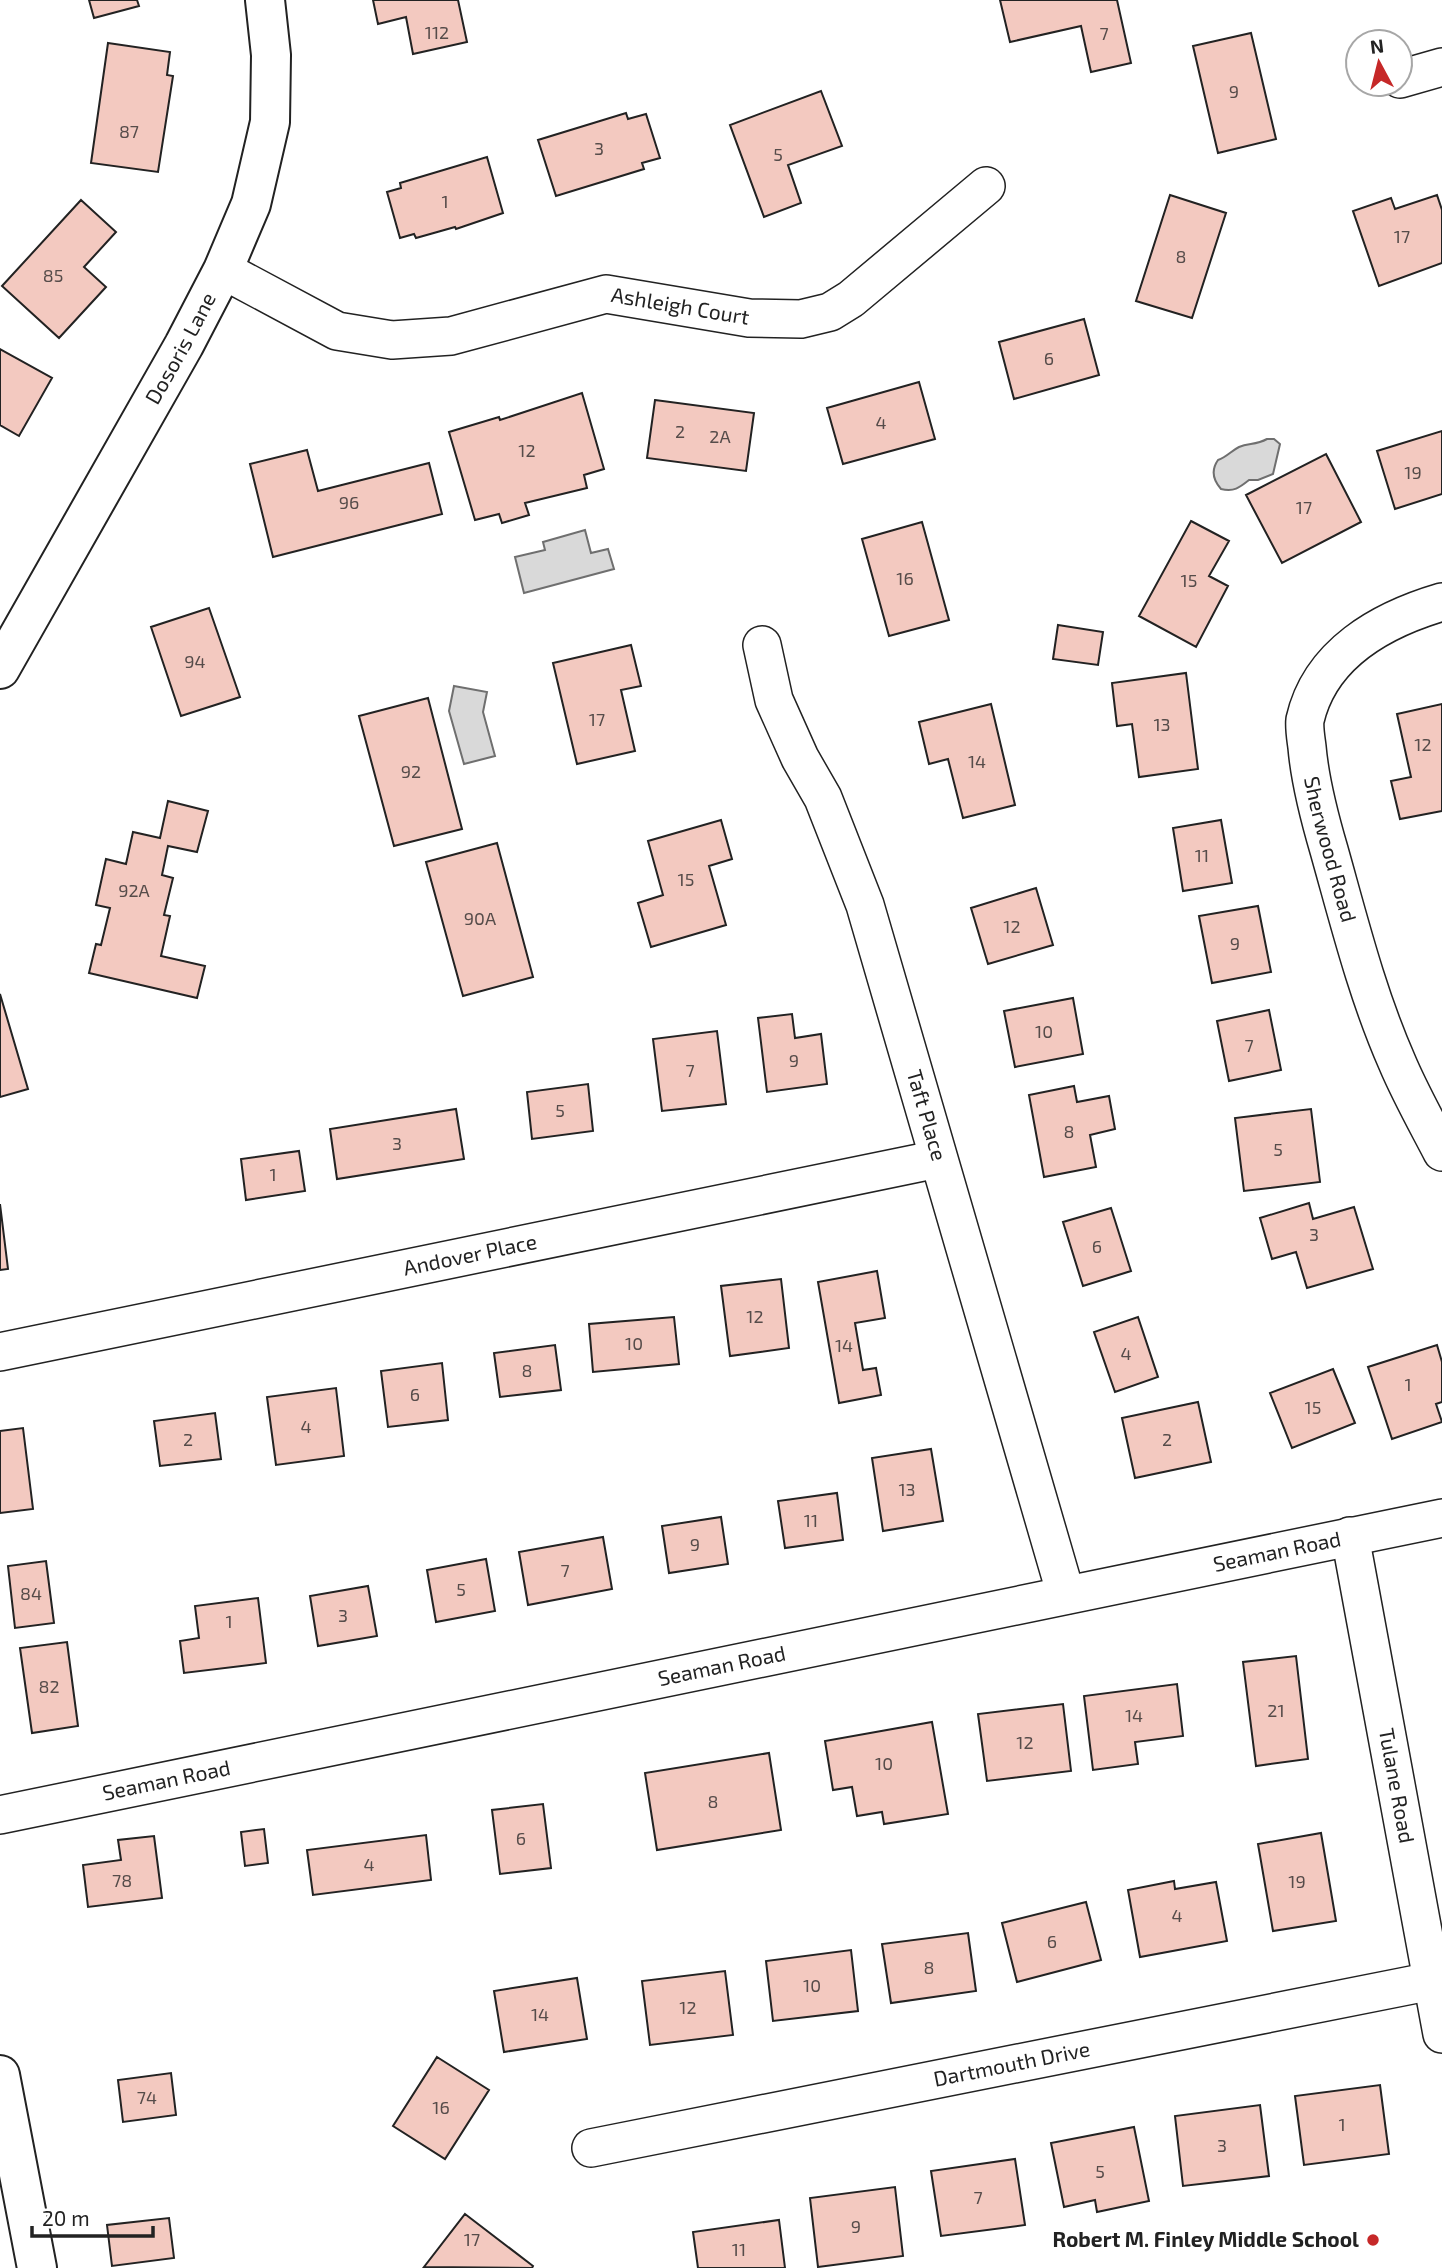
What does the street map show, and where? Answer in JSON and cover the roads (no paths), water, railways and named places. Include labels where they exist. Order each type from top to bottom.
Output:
[{"type":"street","name":"Dosoris Lane","points":[[0,669],[184,345],[223,270],[251,204],[270,122],[271,55],[265,0]]},
{"type":"street","points":[[1414,75],[1442,67]]},
{"type":"street","name":"Ashleigh Court","points":[[223,270],[337,331],[392,340],[451,335],[606,294],[750,318],[801,319],[830,312],[851,299],[986,186]]},
{"type":"street","name":"Sherwood Road","points":[[1442,602],[1421,608],[1365,635],[1338,657],[1318,684],[1305,722],[1309,773],[1320,821],[1370,993],[1397,1063],[1442,1152]]},
{"type":"street","name":"Taft Place","points":[[762,645],[774,701],[800,758],[823,799],[865,905],[1066,1595]]},
{"type":"street","name":"Andover Place","points":[[0,1352],[938,1159]]},
{"type":"street","name":"Seaman Road","points":[[0,1815],[1442,1518]]},
{"type":"street","name":"Tulane Road","points":[[1350,1536],[1442,2034]]},
{"type":"street","name":"Dartmouth Drive","points":[[591,2148],[1432,1981]]},
{"type":"street","points":[[0,2075],[37,2268]]},
{"type":"place","name":"Robert M. Finley Middle School","points":[[1373,2240]]}]
